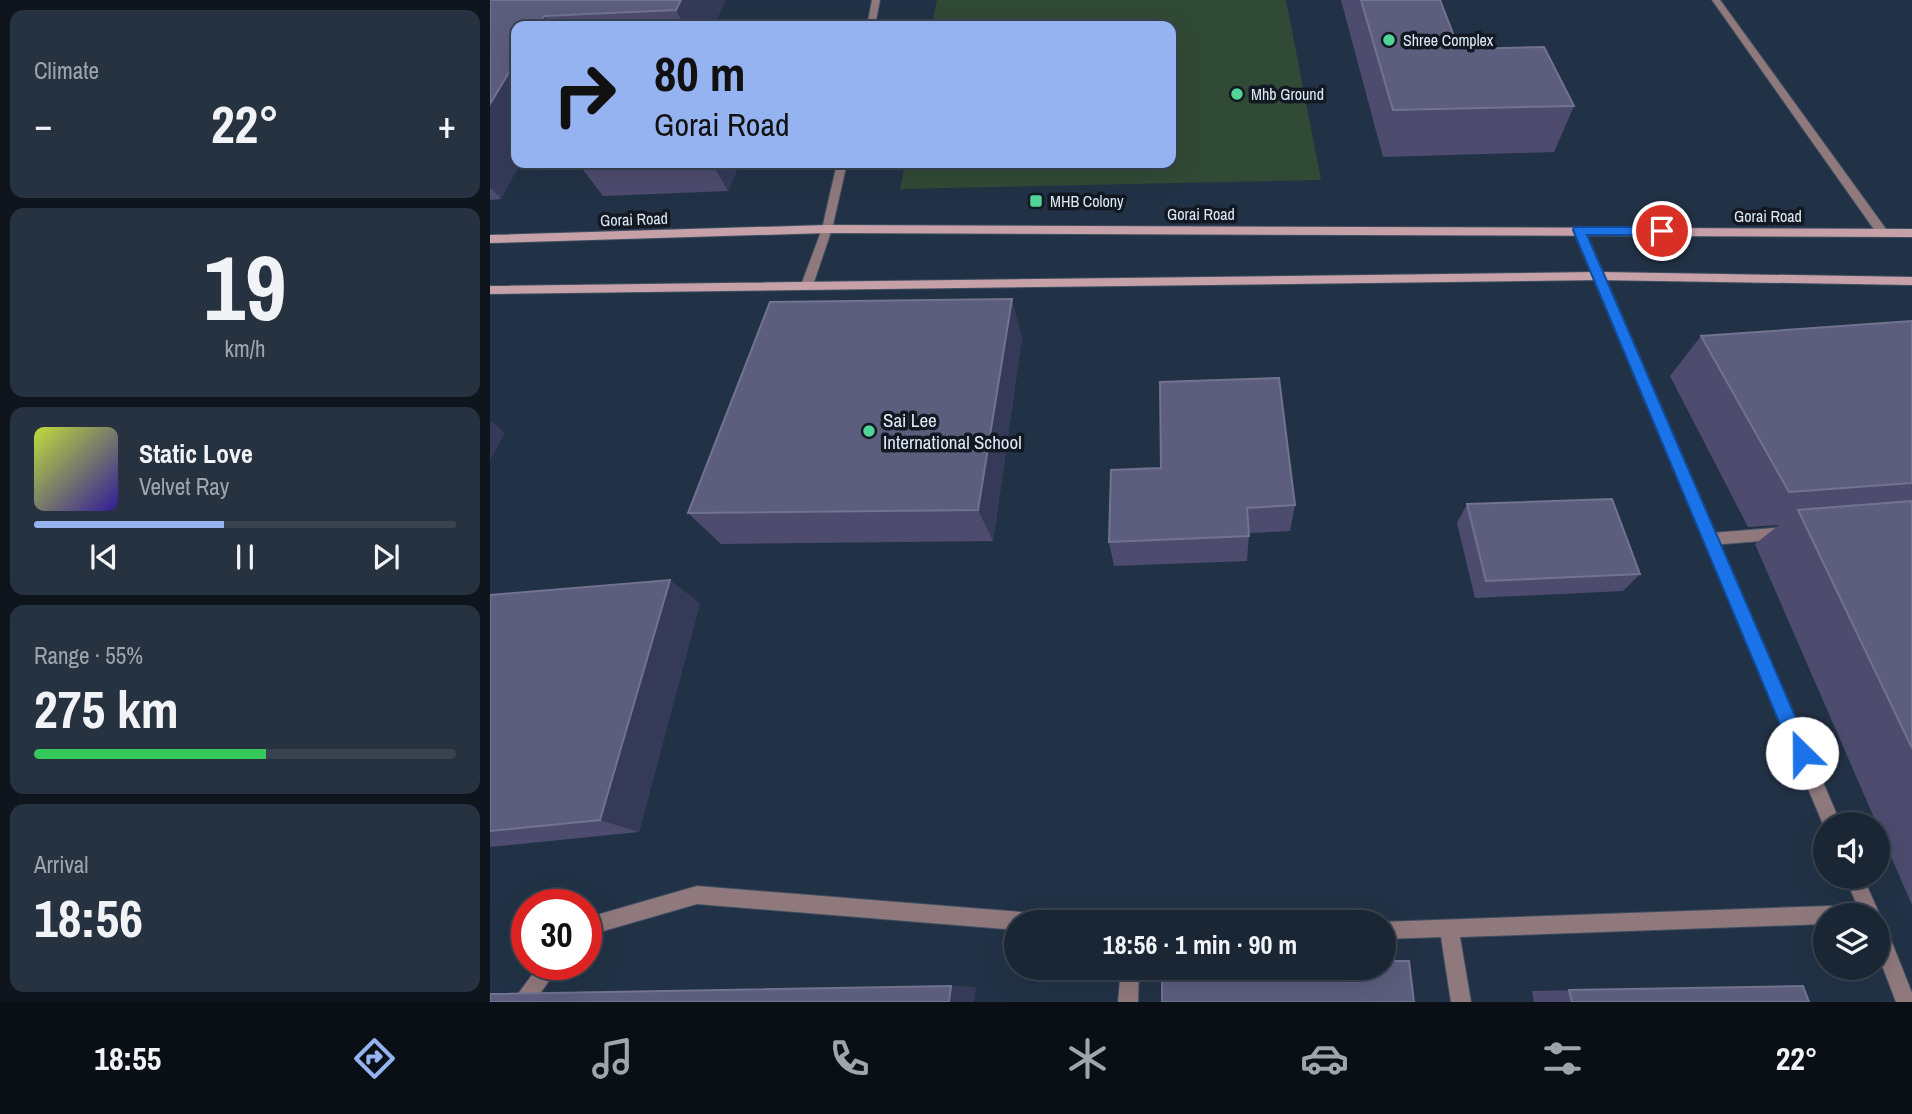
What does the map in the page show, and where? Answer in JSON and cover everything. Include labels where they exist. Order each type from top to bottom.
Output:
[{"type":"main road","name":"Gorai Road","points":[[490,239],[827,229],[1912,233]]},
{"type":"main road","points":[[490,290],[1599,276],[1912,281]]},
{"type":"street","points":[[872,21],[876,0]]},
{"type":"street","points":[[1716,0],[1882,232]]},
{"type":"street","points":[[807,285],[827,229],[841,168]]},
{"type":"street","points":[[1579,230],[1827,812]]},
{"type":"street","points":[[1711,539],[1805,531]]},
{"type":"street","points":[[602,922],[697,895],[1004,920]]},
{"type":"street","points":[[1396,930],[1813,915]]},
{"type":"street","points":[[1450,930],[1461,1002]]},
{"type":"street","points":[[1890,962],[1906,1002]]},
{"type":"street","points":[[522,1002],[539,980]]},
{"type":"street","points":[[1128,1002],[1129,980]]},
{"type":"green space","name":"Mhb Ground","points":[[937,0],[1286,0],[1321,180],[900,189],[904,168],[1176,168],[1176,21],[933,21]]},
{"type":"building","points":[[490,0],[681,0],[676,10],[544,16],[540,21],[511,21],[511,69],[490,104]]},
{"type":"building","points":[[1361,0],[1440,0],[1459,49],[1544,47],[1574,106],[1393,110]]},
{"type":"building","points":[[1012,299],[978,510],[688,513],[770,302]]},
{"type":"building","points":[[1912,321],[1912,483],[1789,492],[1701,336]]},
{"type":"building","points":[[1279,378],[1295,505],[1247,508],[1249,536],[1109,542],[1111,470],[1161,468],[1160,382]]},
{"type":"building","points":[[1612,499],[1640,574],[1486,581],[1467,504]]},
{"type":"building","points":[[1912,501],[1912,748],[1798,510]]},
{"type":"building","points":[[670,580],[600,820],[490,831],[490,595]]},
{"type":"building","points":[[1396,961],[1409,961],[1414,1002],[1162,1002],[1162,980],[1396,980]]},
{"type":"building","points":[[951,986],[949,1002],[490,1002],[490,994]]},
{"type":"building","points":[[1803,986],[1809,1002],[1572,1002],[1569,990]]},
{"type":"place","name":"Shree Complex","points":[[1389,40]]},
{"type":"place","name":"Mhb Ground","points":[[1237,94]]},
{"type":"place","name":"MHB Colony","points":[[1036,201]]},
{"type":"place","name":"Sai Lee International School","points":[[869,431]]},
{"type":"route","points":[[1662,231],[1579,230],[1802,753]]}]
